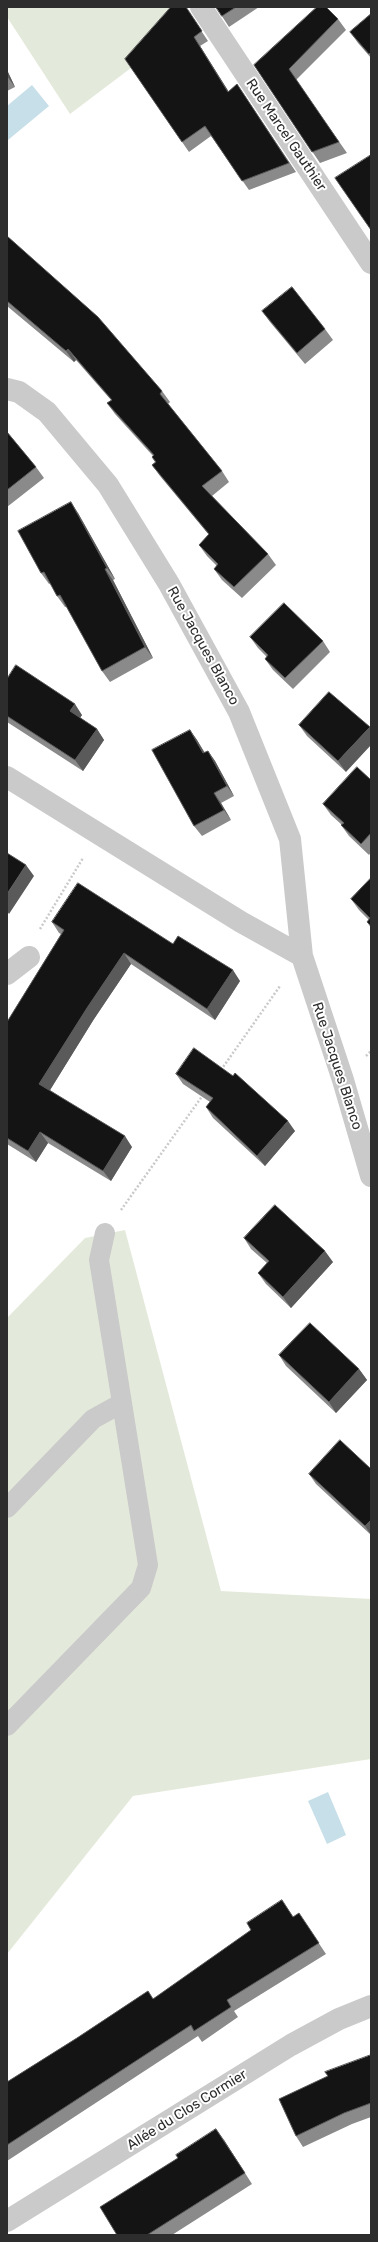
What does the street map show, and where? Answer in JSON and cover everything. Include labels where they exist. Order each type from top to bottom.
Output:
[{"type":"street","name":"Rue Marcel Gauthier","points":[[201,7],[371,263]]},
{"type":"street","name":"Rue Jacques Blanco","points":[[7,389],[19,392],[47,412],[108,485],[169,584],[238,712],[290,839],[302,956],[343,1080],[371,1176]]},
{"type":"street","points":[[7,777],[99,832],[241,922],[302,956]]},
{"type":"street","points":[[7,974],[29,956]]},
{"type":"street","name":"Allée du Clos Cormier","points":[[7,2221],[292,2045],[339,2019],[371,2006]]},
{"type":"lane","points":[[7,1726],[141,1588],[148,1565],[99,1260],[104,1233]]},
{"type":"lane","points":[[7,1508],[94,1419],[122,1403]]},
{"type":"path","points":[[29,956],[36,937],[99,832]]},
{"type":"path","points":[[219,1072],[302,956]]},
{"type":"path","points":[[104,1233],[205,1091]]},
{"type":"green space","points":[[7,7],[172,7],[131,68],[70,114],[7,17]]},
{"type":"green space","points":[[125,1230],[221,1591],[371,1599],[371,1759],[133,1796],[7,1954],[7,1318],[85,1238]]},
{"type":"water","points":[[32,85],[49,106],[8,140],[7,106]]},
{"type":"water","points":[[328,1792],[346,1835],[327,1844],[308,1801]]},
{"type":"building","points":[[171,7],[186,7],[202,31],[194,37],[228,92],[237,84],[289,163],[242,181],[205,126],[182,142],[125,59]]},
{"type":"building","points":[[216,7],[236,7],[222,16]]},
{"type":"building","points":[[317,7],[326,7],[338,19],[289,69],[339,142],[312,152],[254,65]]},
{"type":"building","points":[[371,14],[371,52],[369,54],[350,32]]},
{"type":"building","points":[[371,155],[371,230],[335,178]]},
{"type":"building","points":[[7,236],[98,317],[162,391],[160,394],[222,471],[202,486],[268,554],[234,587],[214,569],[218,564],[199,545],[209,534],[152,465],[156,462],[152,457],[154,455],[107,403],[112,400],[68,349],[66,351],[7,301]]},
{"type":"building","points":[[292,287],[325,329],[297,353],[262,311]]},
{"type":"building","points":[[7,432],[36,467],[7,490]]},
{"type":"building","points":[[71,502],[107,568],[105,569],[145,647],[102,671],[60,595],[57,596],[44,572],[41,573],[18,531]]},
{"type":"building","points":[[284,603],[323,641],[285,678],[265,659],[268,655],[250,637]]},
{"type":"building","points":[[16,665],[75,704],[70,711],[97,729],[75,760],[7,716],[7,679]]},
{"type":"building","points":[[329,692],[370,727],[338,761],[299,725]]},
{"type":"building","points":[[190,730],[203,753],[208,751],[227,786],[214,793],[224,810],[194,826],[152,750]]},
{"type":"building","points":[[357,767],[371,780],[371,833],[361,844],[341,825],[344,823],[323,804]]},
{"type":"building","points":[[7,853],[26,865],[7,894]]},
{"type":"building","points":[[371,878],[371,926],[367,922],[370,918],[351,899]]},
{"type":"building","points":[[78,883],[173,944],[178,936],[233,970],[207,1009],[124,953],[87,1008],[39,1084],[125,1136],[103,1171],[40,1132],[28,1151],[7,1138],[7,1022],[64,930],[52,922]]},
{"type":"building","points":[[194,1048],[233,1076],[235,1073],[288,1121],[257,1156],[206,1107],[213,1098],[176,1074]]},
{"type":"building","points":[[275,1205],[325,1251],[283,1297],[258,1273],[269,1261],[244,1238]]},
{"type":"building","points":[[310,1323],[359,1369],[329,1402],[279,1355]]},
{"type":"building","points":[[340,1440],[371,1469],[371,1520],[365,1526],[309,1474]]},
{"type":"building","points":[[282,1900],[293,1917],[299,1913],[319,1943],[227,2000],[231,2007],[194,2031],[191,2025],[7,2145],[7,2082],[148,1991],[153,1999],[251,1930],[247,1923]]},
{"type":"building","points":[[371,2055],[371,2103],[344,2113],[296,2136],[279,2099],[328,2076],[325,2072]]},
{"type":"building","points":[[216,2129],[245,2173],[147,2235],[117,2235],[100,2207],[178,2158],[176,2155]]}]
